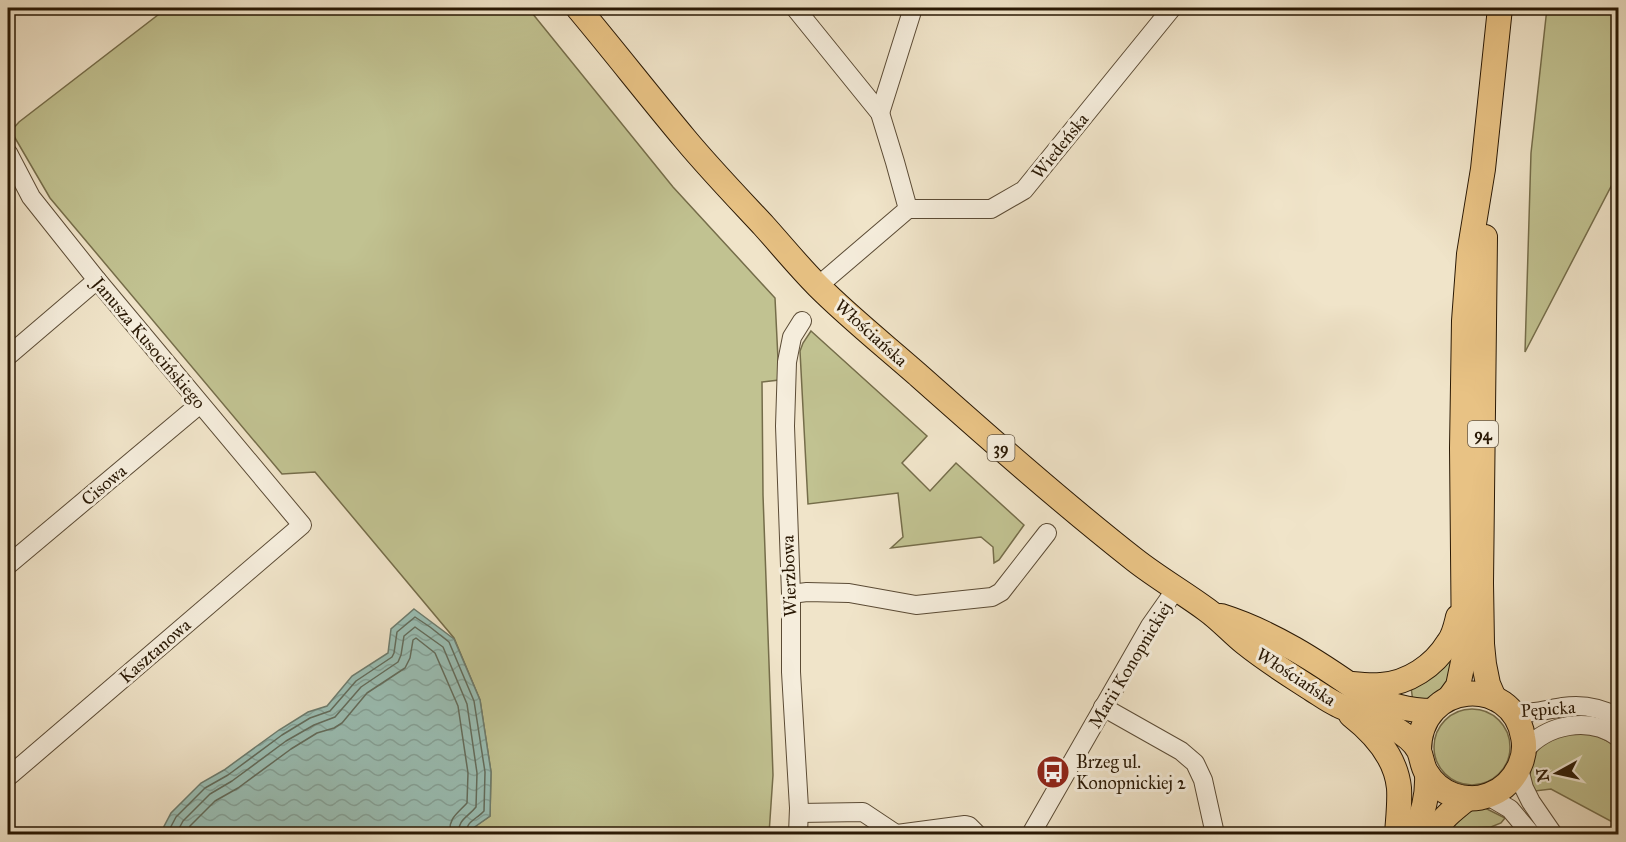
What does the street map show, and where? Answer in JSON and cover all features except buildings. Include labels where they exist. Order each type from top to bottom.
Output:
[{"type":"main road","name":"Włościańska","points":[[578,8],[687,142],[818,286],[1012,458],[1136,560],[1209,612],[1244,643],[1279,669],[1340,706],[1369,715],[1393,727],[1405,736],[1423,762]]},
{"type":"main road","name":"94","points":[[1441,704],[1458,686],[1464,657],[1462,448],[1464,321],[1500,8]]},
{"type":"main road","name":"94","points":[[1483,169],[1485,238],[1482,644],[1488,684],[1502,705]]},
{"type":"main road","points":[[1349,684],[1388,684],[1401,681],[1419,672],[1431,663],[1450,642],[1462,603]]},
{"type":"main road","name":"Włościańska","points":[[1209,612],[1273,636],[1375,699],[1415,711],[1441,704]]},
{"type":"main road","name":"39","points":[[1441,704],[1461,694],[1472,693],[1483,694],[1502,705]]},
{"type":"main road","points":[[1413,834],[1421,818],[1428,789],[1421,730],[1441,704]]},
{"type":"main road","points":[[1433,834],[1448,814],[1478,797],[1498,792],[1506,785],[1521,760],[1524,740],[1521,730],[1517,720],[1502,705]]},
{"type":"main road","points":[[1340,706],[1365,726],[1380,743],[1395,771],[1399,788],[1397,834]]},
{"type":"main road","name":"39","points":[[1423,762],[1434,783],[1444,791],[1456,796],[1478,797]]},
{"type":"street","points":[[795,8],[880,113],[908,209],[818,286]]},
{"type":"street","points":[[880,113],[913,8]]},
{"type":"street","name":"Wiedeńska","points":[[908,209],[992,209],[1024,190],[1172,8]]},
{"type":"street","name":"Janusza Kusocińskiego","points":[[8,153],[31,197],[97,280],[302,525]]},
{"type":"street","points":[[8,356],[97,280]]},
{"type":"street","name":"Wierzbowa","points":[[798,834],[785,436],[787,362],[792,337],[802,321]]},
{"type":"street","name":"Cisowa","points":[[8,566],[200,404]]},
{"type":"street","name":"Kasztanowa","points":[[8,777],[302,525]]},
{"type":"street","points":[[790,594],[849,593],[916,605],[992,597],[1001,592],[1047,533]]},
{"type":"street","name":"Marii Konopnickiej","points":[[1031,834],[1150,626],[1176,589]]},
{"type":"street","name":"Pępicka","points":[[1502,705],[1524,713],[1579,706],[1602,710],[1618,717]]},
{"type":"street","points":[[1103,707],[1181,751],[1195,763],[1203,780],[1215,834]]},
{"type":"street","name":"Pępicka","points":[[1521,760],[1532,741],[1566,726],[1601,728],[1618,737]]},
{"type":"street","points":[[1521,760],[1524,788],[1553,834]]},
{"type":"street","points":[[1478,797],[1510,809],[1531,834]]},
{"type":"street","points":[[799,813],[863,812],[896,834],[965,825],[977,834]]},
{"type":"green space","points":[[167,8],[528,8],[673,187],[775,298],[779,380],[762,382],[763,495],[773,775],[769,834],[475,834],[471,829],[490,816],[491,772],[480,700],[454,638],[315,472],[282,474],[50,198],[11,131],[19,122]]},
{"type":"green space","points":[[1547,8],[1618,8],[1618,173],[1525,352],[1531,153]]},
{"type":"green space","points":[[811,331],[927,436],[902,463],[930,491],[956,463],[1024,525],[999,560],[994,563],[993,547],[981,537],[891,548],[903,537],[898,493],[808,504],[800,351]]},
{"type":"green space","points":[[1452,652],[1451,682],[1426,701],[1413,702],[1411,687]]},
{"type":"green space","points":[[1472,709],[1486,712],[1499,720],[1507,733],[1510,747],[1507,761],[1499,774],[1486,782],[1472,785],[1458,782],[1445,774],[1437,761],[1434,747],[1437,733],[1445,720],[1458,712]]},
{"type":"green space","points":[[1591,732],[1618,750],[1618,825],[1551,789],[1535,791],[1532,783],[1530,776],[1532,765],[1542,745],[1556,737]]},
{"type":"green space","points":[[1485,808],[1505,818],[1501,823],[1491,827],[1454,829],[1448,825],[1465,811]]},
{"type":"water","points":[[414,609],[454,639],[480,700],[491,772],[490,816],[472,829],[475,834],[160,834],[171,813],[201,783],[224,770],[308,712],[327,706],[352,676],[388,653],[391,629]]},
{"type":"place","name":"Brzeg ul. Konopnickiej 2","points":[[1053,772]]}]
